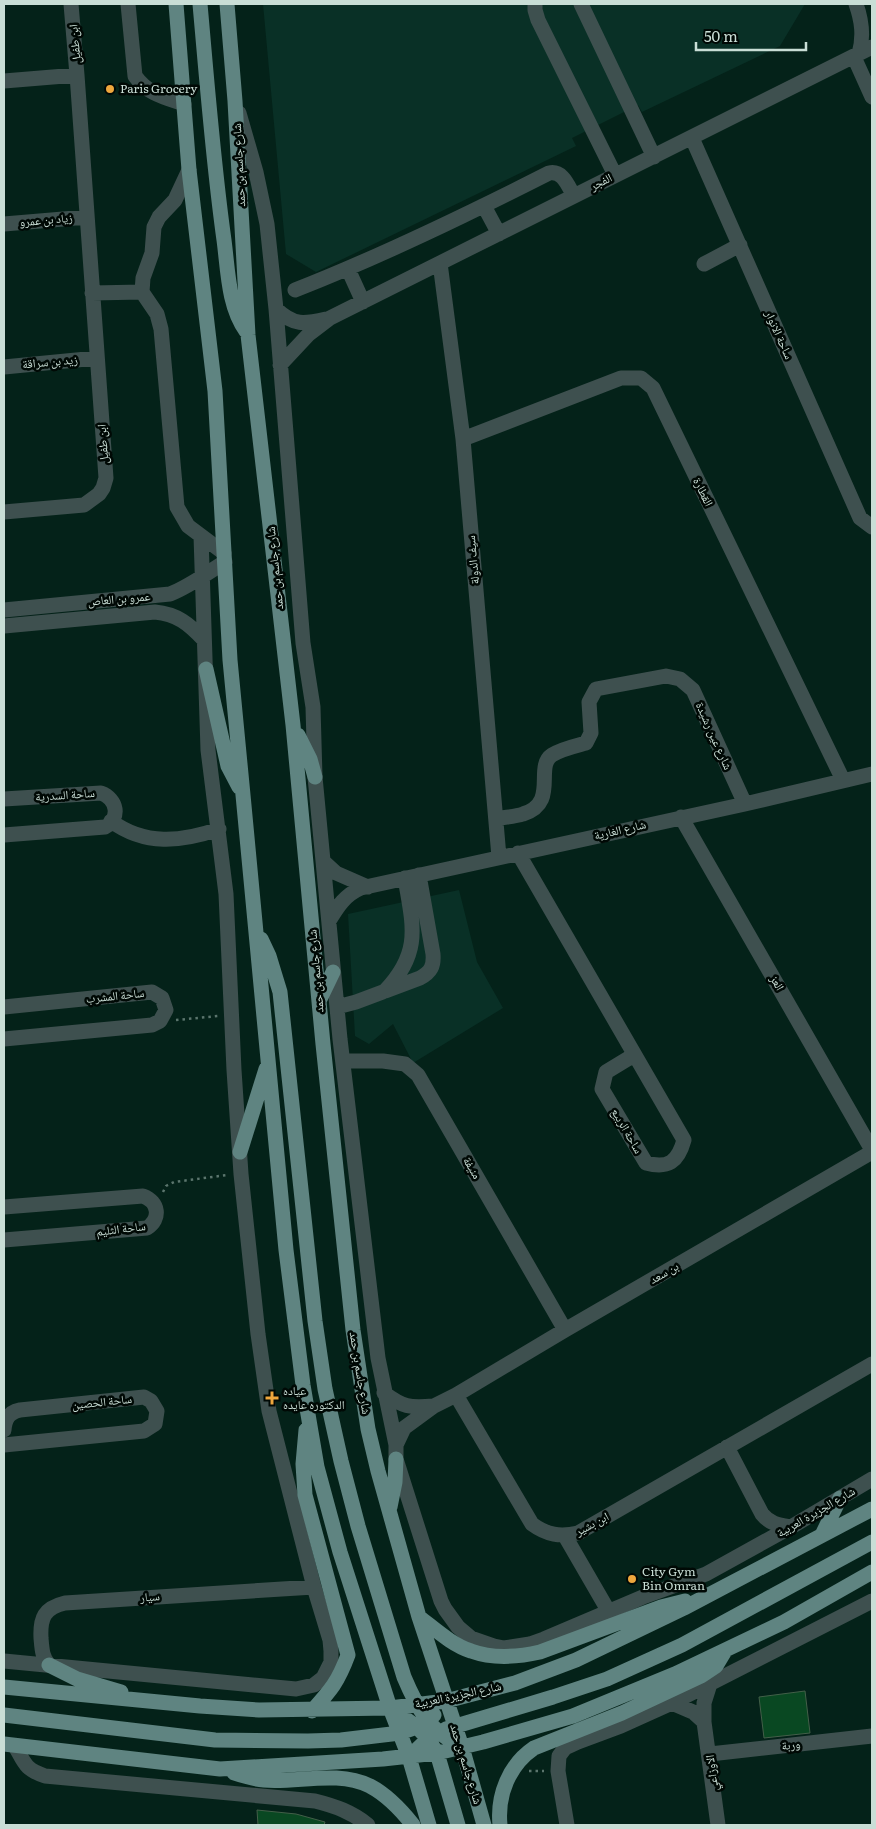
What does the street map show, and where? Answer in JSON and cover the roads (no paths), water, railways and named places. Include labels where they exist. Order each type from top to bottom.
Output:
[{"type":"main road","points":[[175,4],[179,32],[189,170],[215,391],[230,660],[286,1250],[308,1419],[318,1467],[340,1552],[390,1708],[409,1757],[429,1825]]},
{"type":"main road","points":[[200,4],[218,202],[229,280],[234,308],[239,322],[248,335]]},
{"type":"main road","name":"شارع جاسم بن حمد","points":[[227,4],[235,101],[248,335],[293,725],[319,1003],[353,1330],[368,1429],[378,1471],[419,1616],[462,1747],[484,1825]]},
{"type":"main road","points":[[206,669],[228,766],[243,795]]},
{"type":"main road","points":[[293,725],[310,759],[316,777]]},
{"type":"main road","points":[[256,929],[269,956],[280,992],[315,1320],[332,1427],[358,1526],[404,1677],[417,1705],[422,1724]]},
{"type":"main road","points":[[319,1003],[333,972]]},
{"type":"main road","points":[[240,1152],[269,1061]]},
{"type":"main road","points":[[308,1419],[303,1464],[305,1495],[348,1655],[334,1686],[312,1710]]},
{"type":"main road","points":[[389,1509],[395,1482],[396,1452]]},
{"type":"main road","points":[[822,1535],[840,1498]]},
{"type":"main road","name":"شارع الجزيرة العربية","points":[[4,1687],[259,1710],[390,1708],[446,1700],[515,1683],[568,1663],[699,1600],[872,1509]]},
{"type":"main road","points":[[409,1757],[433,1736],[455,1726],[607,1679],[682,1645],[872,1542]]},
{"type":"main road","points":[[220,1769],[409,1757],[437,1753],[573,1716],[675,1674],[726,1650],[784,1622],[872,1572]]},
{"type":"main road","points":[[419,1616],[442,1635],[471,1652],[502,1657],[520,1656],[540,1652],[671,1603],[699,1600]]},
{"type":"main road","points":[[500,1825],[499,1815],[504,1786],[525,1754],[534,1748],[622,1713],[701,1676],[716,1666],[726,1650]]},
{"type":"main road","points":[[50,1665],[76,1679],[111,1688],[144,1701]]},
{"type":"main road","points":[[4,1715],[215,1740],[341,1740],[400,1733],[422,1724],[438,1712],[446,1700]]},
{"type":"main road","points":[[390,1708],[422,1724],[433,1736],[458,1825]]},
{"type":"main road","points":[[433,1736],[462,1747]]},
{"type":"main road","points":[[10,1745],[220,1769],[263,1780],[345,1779],[368,1786],[386,1798],[413,1825]]},
{"type":"street","name":"ابن طفيل","points":[[4,512],[84,505],[99,494],[106,478],[71,4]]},
{"type":"street","points":[[128,4],[135,76],[151,92],[184,104]]},
{"type":"street","points":[[536,4],[535,10],[538,20],[614,175]]},
{"type":"street","points":[[581,4],[654,157]]},
{"type":"street","points":[[856,4],[860,17],[862,53],[872,97]]},
{"type":"street","points":[[864,4],[872,14]]},
{"type":"street","name":"الفجر","points":[[280,365],[309,334],[330,318],[862,53]]},
{"type":"street","points":[[4,82],[77,75]]},
{"type":"street","name":"شارع جاسم بن حمد","points":[[235,101],[256,172],[266,216],[276,309],[303,643],[313,707],[316,777],[333,972],[378,1358],[396,1452],[441,1601],[458,1627],[471,1638],[481,1642]]},
{"type":"street","name":"ساحة الانوار","points":[[692,138],[860,518],[872,527]]},
{"type":"street","points":[[189,170],[175,200],[159,217],[154,227],[154,242],[143,278],[142,292],[157,314],[162,329],[177,507],[188,526],[225,558]]},
{"type":"street","points":[[295,290],[348,269],[484,206],[549,173],[554,172],[564,178],[574,196]]},
{"type":"street","points":[[484,206],[499,234]]},
{"type":"street","name":"زياد بن عمرو","points":[[4,224],[87,217]]},
{"type":"street","points":[[704,264],[740,245]]},
{"type":"street","name":"سيف الدولة","points":[[440,263],[462,439],[499,857]]},
{"type":"street","points":[[348,269],[363,302]]},
{"type":"street","points":[[92,294],[142,292]]},
{"type":"street","name":"الفجر","points":[[276,309],[285,318],[300,323],[330,318]]},
{"type":"street","name":"زيد بن سراقة","points":[[4,367],[97,358]]},
{"type":"street","name":"القطارة","points":[[462,439],[621,378],[641,378],[653,388],[843,780]]},
{"type":"street","points":[[4,1661],[296,1688],[314,1685],[324,1678],[331,1662],[330,1640],[314,1586],[269,1411],[258,1334],[241,1174],[226,894],[208,750],[201,536]]},
{"type":"street","name":"عمرو بن العاص","points":[[4,610],[170,594],[190,585],[225,558]]},
{"type":"street","points":[[93,602],[94,618]]},
{"type":"street","name":"عمرو بن العاص","points":[[4,626],[155,612],[172,615],[190,625],[203,639]]},
{"type":"street","name":"شارع عين رشيدة","points":[[496,819],[524,814],[534,807],[544,797],[547,761],[552,755],[586,743],[590,732],[589,702],[596,689],[666,676],[680,679],[694,690],[745,804]]},
{"type":"street","name":"شارع الغارية","points":[[329,921],[343,899],[355,890],[368,886],[745,804],[872,774]]},
{"type":"street","name":"ساحة السدرية","points":[[4,799],[101,793],[109,797],[114,805],[115,814],[111,821]]},
{"type":"street","name":"العز","points":[[681,817],[872,1151]]},
{"type":"street","points":[[4,835],[100,828],[105,827],[111,821],[124,830],[144,838],[170,840],[200,836],[218,829]]},
{"type":"street","name":"ساحة الربيع","points":[[518,853],[684,1140],[681,1153],[671,1163],[658,1166],[646,1163],[602,1089],[606,1072],[634,1055]]},
{"type":"street","points":[[324,862],[336,873],[368,886]]},
{"type":"street","points":[[337,1007],[385,992],[420,978],[432,969],[434,962],[420,925],[412,877]]},
{"type":"street","points":[[385,992],[406,963],[420,925]]},
{"type":"street","name":"ساحة المشرب","points":[[4,1007],[152,992],[162,998],[166,1006],[165,1014],[160,1021],[152,1025],[4,1039]]},
{"type":"street","name":"منيفة","points":[[343,1061],[383,1061],[405,1064],[418,1075],[565,1330]]},
{"type":"street","name":"بن سعد","points":[[434,1406],[456,1395],[872,1151]]},
{"type":"street","name":"ساحة الثليم","points":[[4,1207],[138,1196],[147,1198],[156,1207],[156,1220],[147,1228],[4,1240]]},
{"type":"street","name":"ابن بشير","points":[[456,1395],[532,1524],[552,1535],[566,1536],[578,1533],[872,1364]]},
{"type":"street","points":[[384,1393],[399,1404],[413,1408],[434,1406]]},
{"type":"street","name":"ساحة الحصين","points":[[4,1430],[7,1418],[14,1411],[20,1410],[144,1397],[151,1401],[158,1411],[155,1424],[144,1431],[4,1445]]},
{"type":"street","points":[[396,1452],[404,1428],[434,1406]]},
{"type":"street","points":[[727,1447],[762,1514],[768,1521],[777,1525],[791,1527]]},
{"type":"street","name":"شارع الجزيرة العربية","points":[[481,1642],[504,1648],[530,1644],[706,1574],[872,1479]]},
{"type":"street","points":[[566,1536],[608,1612]]},
{"type":"street","name":"سيار","points":[[50,1665],[42,1651],[40,1623],[46,1612],[56,1605],[225,1591],[314,1586]]},
{"type":"street","points":[[567,1825],[559,1764],[566,1748],[672,1703],[872,1601]]},
{"type":"street","name":"الاوزاعي","points":[[710,1684],[704,1704],[704,1722],[710,1754],[718,1825]]},
{"type":"street","points":[[672,1703],[693,1712],[704,1722]]},
{"type":"street","name":"وربة","points":[[710,1754],[872,1736]]},
{"type":"street","points":[[10,1745],[32,1772],[45,1776],[315,1801],[332,1805],[348,1812],[368,1825]]},
{"type":"place","name":"Paris Grocery","points":[[110,89]]},
{"type":"place","name":"عياده الدكتوره عايده","points":[[272,1398]]},
{"type":"place","name":"City Gym Bin Omran","points":[[632,1579]]}]
